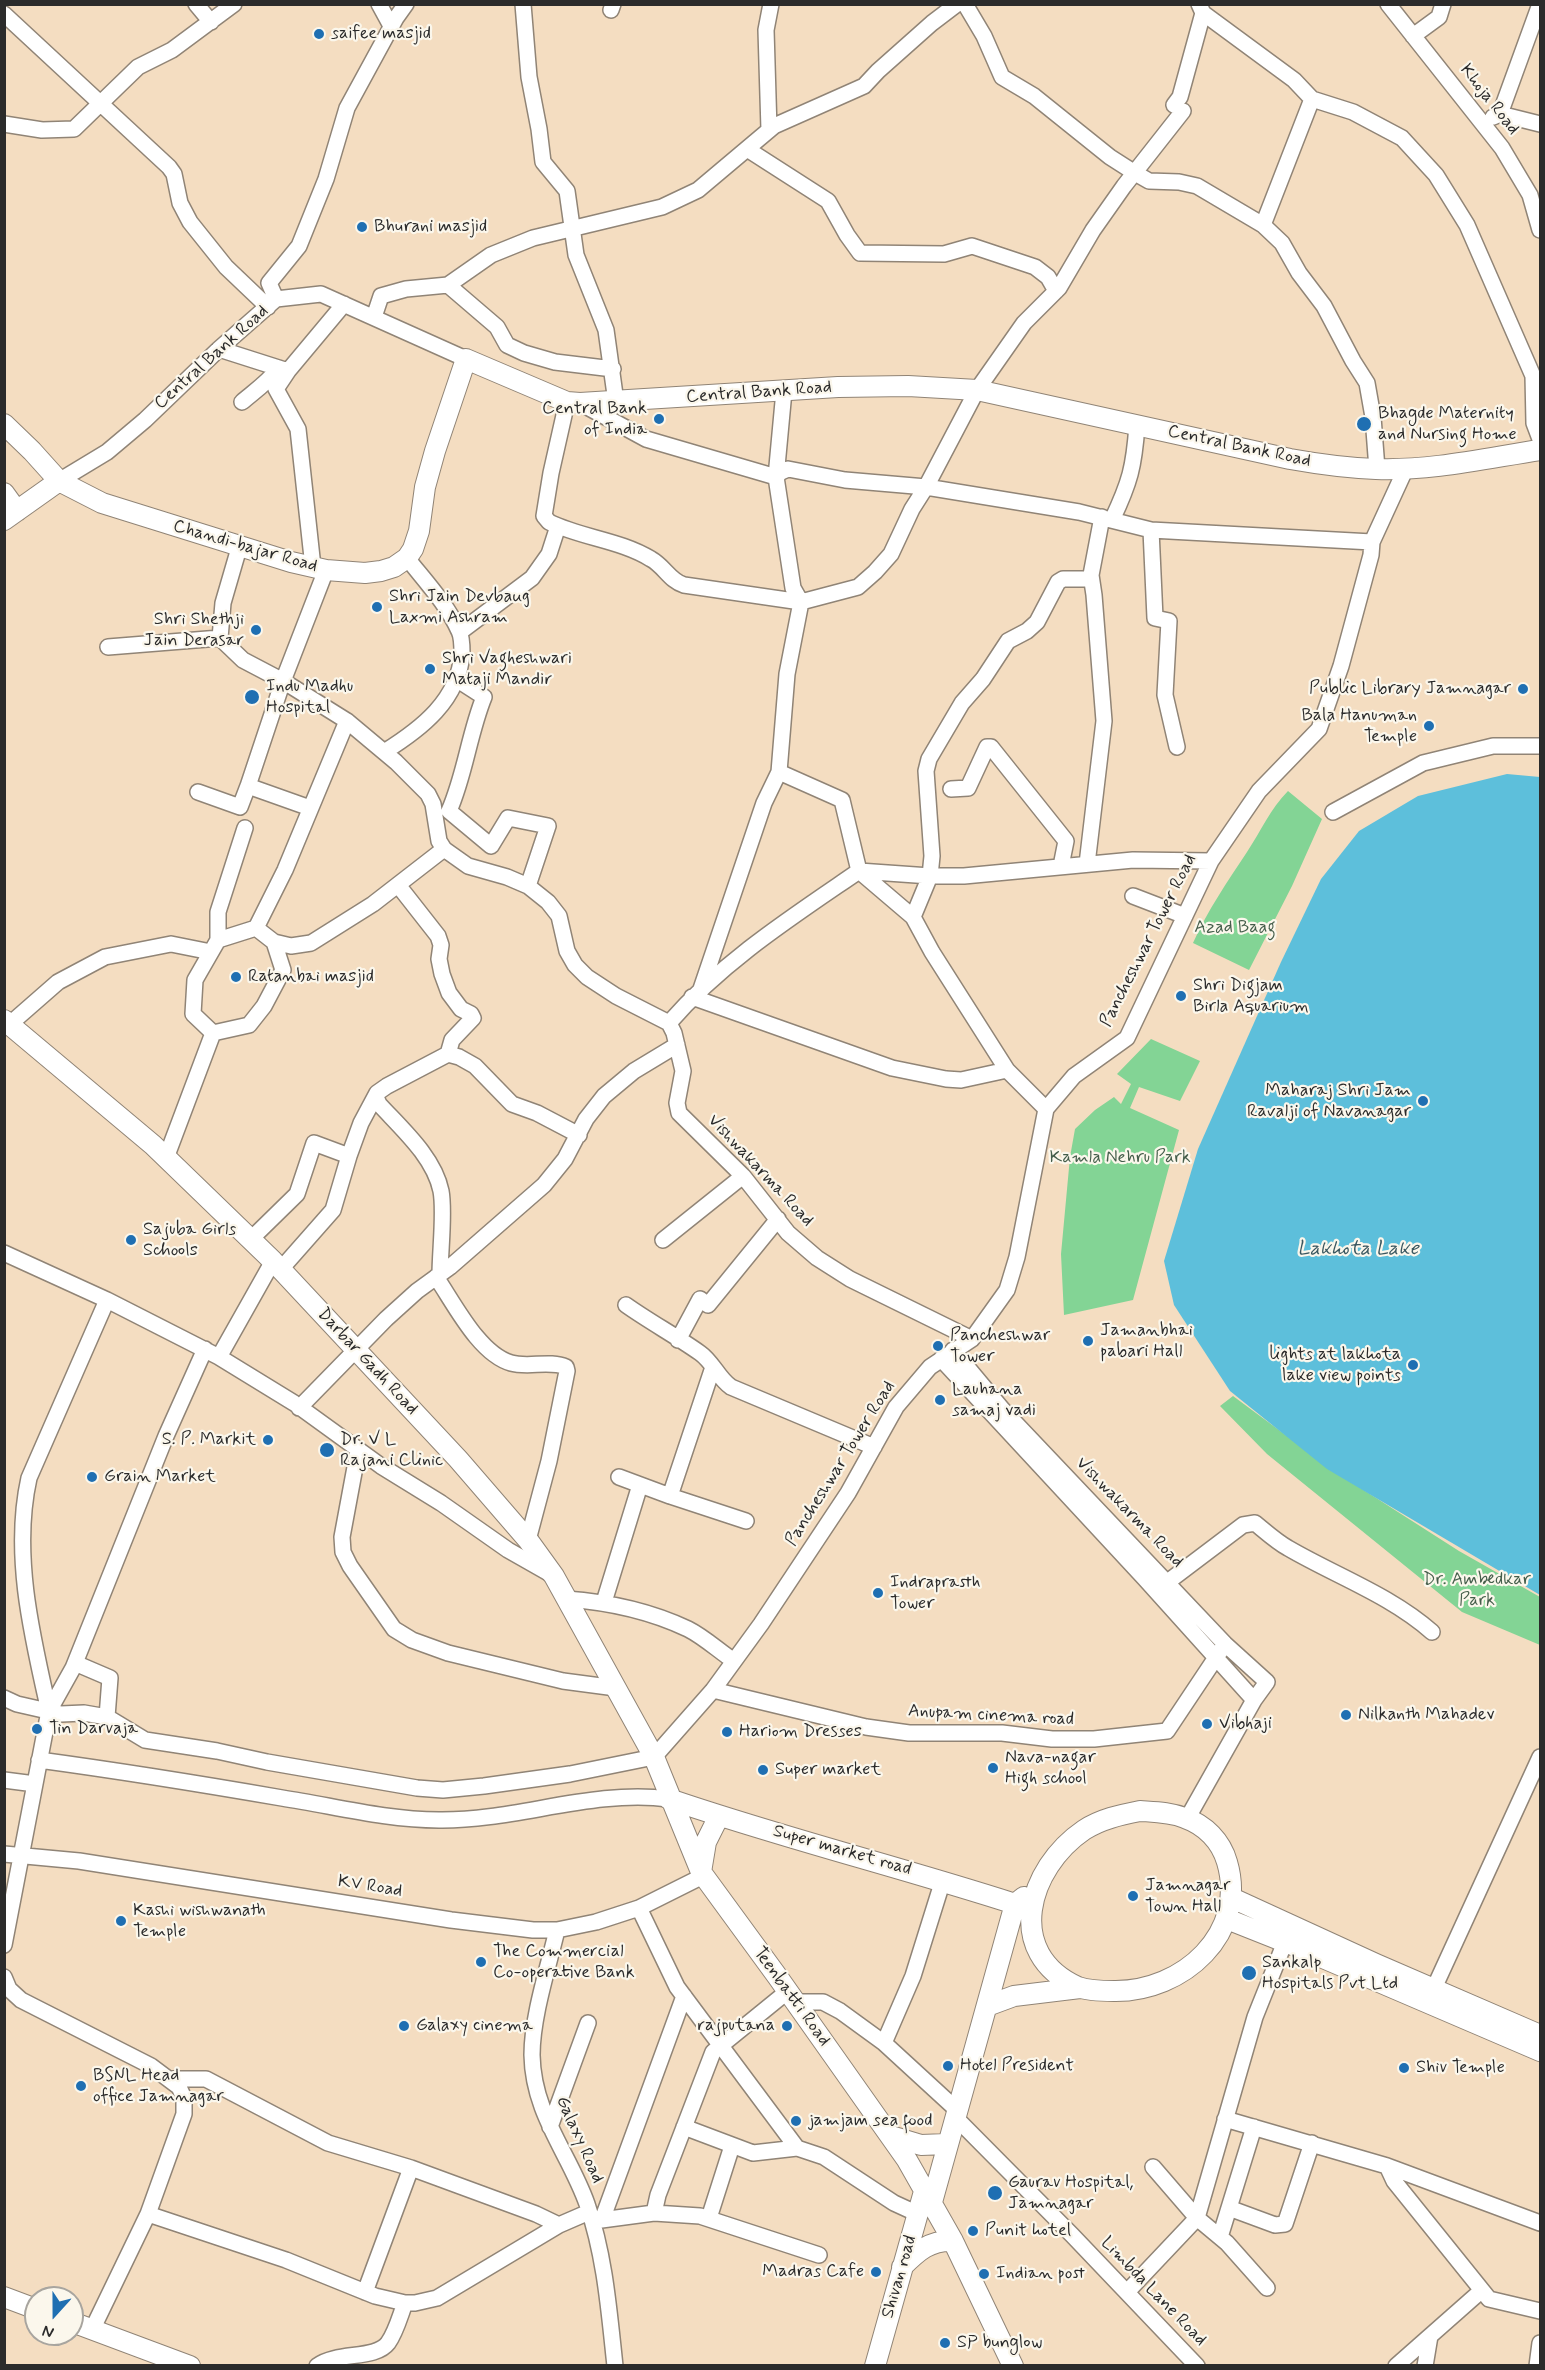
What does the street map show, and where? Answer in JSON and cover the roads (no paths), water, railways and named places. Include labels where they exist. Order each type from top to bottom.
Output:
[{"type":"main road","name":"Central Bank Road","points":[[466,359],[573,403],[838,387],[908,386],[977,390],[1290,459],[1377,469],[1406,468],[1540,450]]},
{"type":"main road","points":[[407,558],[413,549],[419,531],[425,487],[466,359]]},
{"type":"main road","points":[[4,424],[59,481],[11,516],[4,493]]},
{"type":"main road","name":"Chandi-bajar Road","points":[[59,481],[102,503],[239,548],[319,569],[381,572],[407,558]]},
{"type":"main road","name":"Darbar Gadh Road","points":[[7,1022],[166,1158],[251,1239],[458,1460],[528,1540],[554,1576],[654,1757],[669,1799]]},
{"type":"main road","name":"Super market road","points":[[669,1799],[1014,1904]]},
{"type":"main road","name":"Teenbatti Road","points":[[669,1799],[702,1874],[891,2136],[925,2201],[953,2241],[1012,2366]]},
{"type":"main road","points":[[987,2006],[1014,1996],[1080,1988],[1129,1991],[1152,1986],[1178,1976],[1199,1960],[1217,1939],[1227,1919],[1232,1898],[1232,1883],[1224,1849],[1211,1833],[1187,1818],[1168,1813],[1140,1811],[1107,1818],[1085,1830],[1066,1844],[1054,1857],[1037,1886],[1031,1932],[1057,1975],[1080,1988]]},
{"type":"main road","points":[[702,1874],[706,1842],[719,1816]]},
{"type":"main road","points":[[987,2006],[1014,1904],[1037,1886]]},
{"type":"main road","points":[[1232,1898],[1540,2051]]},
{"type":"main road","points":[[1227,1919],[1540,2036]]},
{"type":"main road","name":"Shivan road","points":[[875,2366],[902,2267],[947,2144],[987,2006]]},
{"type":"main road","points":[[891,2136],[921,2145],[947,2144]]},
{"type":"main road","points":[[902,2267],[919,2250],[930,2243],[953,2241]]},
{"type":"main road","points":[[4,2297],[24,2304]]},
{"type":"main road","points":[[4,2310],[24,2317]]},
{"type":"main road","points":[[84,2327],[190,2366]]},
{"type":"main road","points":[[84,2339],[158,2366]]},
{"type":"street","points":[[196,4],[211,22]]},
{"type":"street","points":[[4,124],[42,130],[68,130],[81,123],[138,67],[172,50],[234,4]]},
{"type":"street","points":[[379,4],[391,26]]},
{"type":"street","points":[[272,303],[269,283],[299,246],[326,179],[347,108],[391,26],[406,4]]},
{"type":"street","points":[[523,4],[529,77],[543,162],[567,191],[576,255],[606,330],[616,402]]},
{"type":"street","points":[[769,130],[766,30],[771,4]]},
{"type":"street","points":[[374,317],[381,296],[406,289],[448,285],[491,255],[533,238],[662,207],[698,190],[774,126],[864,87],[878,71],[932,22],[957,4]]},
{"type":"street","points":[[965,4],[984,36],[1002,77],[1034,96],[1110,157],[1135,173],[1149,181],[1179,182],[1197,186],[1263,225],[1281,243],[1299,273],[1324,306],[1367,383],[1374,417],[1377,469]]},
{"type":"street","name":"Khoja Road","points":[[1388,4],[1502,148],[1530,195],[1540,230]]},
{"type":"street","points":[[1413,36],[1439,17],[1443,4]]},
{"type":"street","points":[[1500,114],[1540,4]]},
{"type":"street","points":[[777,477],[646,439],[573,403],[551,473],[544,516],[549,522],[558,526],[633,550],[659,564],[679,583],[762,598],[801,602],[858,587],[891,554],[912,509],[977,390],[1024,323],[1056,291],[1093,230],[1179,108],[1201,9],[1294,80],[1312,99],[1353,112],[1402,138],[1436,175],[1467,225],[1533,376],[1534,423],[1540,439]]},
{"type":"street","points":[[4,14],[169,166],[174,174],[180,203],[190,222],[226,267],[272,303]]},
{"type":"street","points":[[1263,225],[1312,99]]},
{"type":"street","points":[[1482,122],[1500,114],[1540,124]]},
{"type":"street","points":[[747,149],[828,201],[860,253],[944,254],[972,246],[1035,267],[1048,277],[1056,291]]},
{"type":"street","points":[[448,285],[497,327],[507,345],[524,353],[555,362],[613,369]]},
{"type":"street","name":"Central Bank Road","points":[[59,481],[107,452],[272,303],[321,294],[466,359]]},
{"type":"street","points":[[242,402],[284,369],[344,304]]},
{"type":"street","points":[[219,349],[284,369]]},
{"type":"street","points":[[513,379],[524,353]]},
{"type":"street","points":[[198,792],[240,807],[283,681],[314,604],[319,569],[298,429],[276,389],[284,369]]},
{"type":"street","points":[[697,993],[764,803],[779,772],[788,674],[801,602],[792,588],[777,477],[784,391]]},
{"type":"street","points":[[1087,864],[1104,721],[1094,596],[1090,579],[1107,518],[1130,481],[1134,466],[1137,425]]},
{"type":"street","name":"Pancheshwar Tower Road","points":[[654,1757],[713,1690],[761,1624],[848,1493],[896,1407],[930,1367],[972,1339],[1007,1290],[1017,1257],[1046,1109],[1074,1076],[1127,1038],[1210,861],[1259,791],[1319,729],[1341,666],[1371,555],[1372,542],[1406,468]]},
{"type":"street","points":[[777,477],[781,471],[788,469],[845,480],[926,487],[1107,518],[1151,530],[1372,542]]},
{"type":"street","points":[[460,632],[532,578],[549,554],[558,526]]},
{"type":"street","points":[[1151,530],[1155,618],[1169,621],[1165,695],[1177,747]]},
{"type":"street","points":[[220,638],[223,603],[239,548]]},
{"type":"street","points":[[384,752],[426,721],[446,699],[461,662],[460,632],[438,598],[407,558]]},
{"type":"street","points":[[913,917],[930,876],[932,856],[926,771],[929,759],[962,703],[983,679],[1001,648],[1012,637],[1027,631],[1037,622],[1058,582],[1063,579],[1090,579]]},
{"type":"street","points":[[108,647],[220,638],[243,660],[283,681],[347,721],[428,794],[433,804],[439,841],[444,849],[468,866],[507,877],[528,886],[548,902],[559,916],[567,951],[575,965],[587,977],[616,996],[669,1023],[697,993],[749,947],[859,871],[964,876],[1133,860],[1210,861]]},
{"type":"street","points":[[456,679],[484,697],[474,721],[457,792],[449,812],[491,846],[508,818],[548,826],[528,886]]},
{"type":"street","points":[[7,1022],[58,981],[105,957],[171,944],[214,946],[256,928],[285,870],[347,721]]},
{"type":"street","points":[[1333,812],[1423,763],[1493,746],[1540,746]]},
{"type":"street","points":[[951,789],[968,788],[987,747],[991,747],[1066,841],[1061,866]]},
{"type":"street","points":[[779,772],[842,800],[859,871],[913,917],[932,952],[1007,1070],[1046,1109]]},
{"type":"street","points":[[248,786],[310,808]]},
{"type":"street","points":[[213,1033],[193,1014],[195,980],[214,946],[218,912],[246,828]]},
{"type":"street","points":[[256,928],[274,942],[291,946],[311,943],[373,904],[444,849]]},
{"type":"street","points":[[398,885],[438,936],[441,945],[439,958],[442,974],[449,993],[461,1009],[471,1014],[472,1018],[452,1040],[448,1054]]},
{"type":"street","points":[[1133,896],[1185,916]]},
{"type":"street","points":[[213,1033],[249,1025],[264,1006],[283,970],[274,942]]},
{"type":"street","points":[[697,993],[892,1068],[961,1080],[1007,1070]]},
{"type":"street","name":"Vishwakarma Road","points":[[669,1023],[683,1071],[676,1102],[679,1113],[742,1176],[788,1233],[817,1258],[850,1279],[972,1339]]},
{"type":"street","points":[[166,1158],[213,1033]]},
{"type":"street","points":[[299,1408],[394,1312],[544,1185],[565,1159],[586,1119],[604,1096],[634,1071],[677,1045]]},
{"type":"street","points":[[219,1357],[277,1265],[333,1210],[360,1122],[376,1097],[387,1086],[448,1054],[475,1066],[512,1104],[537,1113],[579,1135]]},
{"type":"street","points":[[376,1097],[379,1104],[429,1162],[438,1178],[442,1203],[438,1276],[478,1338],[495,1356],[513,1364],[562,1365],[567,1369],[549,1461],[528,1540]]},
{"type":"street","points":[[251,1239],[297,1194],[314,1143],[349,1156]]},
{"type":"street","points":[[663,1240],[742,1176]]},
{"type":"street","points":[[678,1340],[700,1299],[708,1305],[778,1219]]},
{"type":"street","points":[[4,1252],[107,1300],[219,1357],[299,1408],[358,1451],[441,1503],[508,1550],[554,1576]]},
{"type":"street","points":[[49,1711],[36,1653],[25,1576],[22,1537],[23,1505],[29,1478],[107,1300]]},
{"type":"street","points":[[626,1305],[702,1354],[721,1379],[731,1387],[874,1447]]},
{"type":"street","points":[[4,1945],[49,1711],[75,1663],[166,1436],[205,1349]]},
{"type":"street","name":"Vishwakarma Road","points":[[947,1355],[1004,1410],[1221,1650],[1254,1700]]},
{"type":"street","points":[[670,1496],[713,1366]]},
{"type":"street","points":[[358,1451],[342,1537],[343,1552],[350,1566],[394,1629],[412,1640],[448,1653],[563,1681],[616,1688]]},
{"type":"street","points":[[619,1477],[746,1521]]},
{"type":"street","points":[[604,1602],[640,1485]]},
{"type":"street","points":[[1162,1586],[1243,1525],[1255,1523],[1286,1547],[1414,1616],[1432,1632]]},
{"type":"street","points":[[566,1599],[604,1602],[690,1629],[734,1661]]},
{"type":"street","name":"Vishwakarma Road","points":[[1187,1818],[1254,1700],[1268,1682],[1221,1650]]},
{"type":"street","name":"Anupam cinema road","points":[[713,1690],[866,1727],[909,1732],[1002,1734],[1094,1740],[1167,1731],[1221,1650]]},
{"type":"street","points":[[75,1663],[110,1678],[107,1717]]},
{"type":"street","points":[[4,1698],[17,1704],[49,1711],[107,1717],[144,1740],[217,1751],[374,1781],[443,1790],[570,1774],[654,1757]]},
{"type":"street","points":[[1430,1996],[1540,1757]]},
{"type":"street","points":[[39,1760],[159,1778],[389,1818],[440,1820],[482,1818],[640,1795],[669,1799]]},
{"type":"street","points":[[4,1780],[35,1784]]},
{"type":"street","name":"KV Road","points":[[4,1854],[80,1861],[451,1920],[533,1930],[557,1930],[596,1922],[639,1908],[702,1874]]},
{"type":"street","points":[[884,2043],[913,1976],[942,1881]]},
{"type":"street","points":[[639,1908],[677,1987],[797,2148]]},
{"type":"street","name":"Galaxy Road","points":[[557,1930],[533,2035],[532,2058],[539,2100],[594,2218],[615,2366]]},
{"type":"street","points":[[1127,2292],[1197,2218],[1254,2017],[1285,1942]]},
{"type":"street","points":[[4,1977],[9,1989],[34,2008],[151,2066],[179,2087],[184,2098],[184,2114],[148,2214],[92,2330]]},
{"type":"street","points":[[594,2218],[684,1996]]},
{"type":"street","points":[[654,2213],[658,2195],[709,2061],[720,2045],[792,1996]]},
{"type":"street","name":"Limbda Lane Road","points":[[792,1996],[823,2002],[840,2011],[884,2043],[956,2114],[1197,2366]]},
{"type":"street","points":[[550,2127],[588,2023]]},
{"type":"street","points":[[169,2079],[206,2079],[328,2142],[411,2168],[560,2225]]},
{"type":"street","points":[[1225,2119],[1387,2166],[1540,2223]]},
{"type":"street","points":[[684,2127],[753,2153],[797,2148],[825,2157],[894,2203],[925,2201]]},
{"type":"street","points":[[1220,2237],[1254,2127]]},
{"type":"street","points":[[1229,2208],[1275,2225],[1285,2224],[1312,2143]]},
{"type":"street","points":[[709,2218],[732,2146]]},
{"type":"street","points":[[1387,2166],[1394,2181],[1489,2299],[1540,2311]]},
{"type":"street","points":[[1153,2167],[1197,2218],[1220,2237],[1267,2288]]},
{"type":"street","points":[[365,2292],[411,2168]]},
{"type":"street","points":[[148,2214],[286,2260],[365,2292],[405,2303],[437,2298],[560,2225],[594,2218],[654,2213],[709,2218],[819,2255]]},
{"type":"street","points":[[1396,2366],[1481,2291]]},
{"type":"street","points":[[317,2366],[326,2359],[337,2356],[371,2353],[382,2349],[389,2341],[405,2303]]},
{"type":"street","points":[[1425,2366],[1430,2336]]},
{"type":"street","points":[[1537,2366],[1540,2343]]},
{"type":"water","name":"Lakhota Lake","points":[[1507,774],[1540,777],[1540,1595],[1327,1469],[1230,1391],[1174,1305],[1164,1261],[1198,1149],[1281,962],[1321,879],[1359,831],[1418,796]]},
{"type":"place","name":"saifee masjid","points":[[319,34]]},
{"type":"place","name":"Bhurani masjid","points":[[362,227]]},
{"type":"place","name":"Central Bank of India","points":[[659,419]]},
{"type":"place","name":"Bhagde Maternity and Nursing Home","points":[[1364,424]]},
{"type":"place","name":"Shri Jain Devbaug Laxmi Ashram","points":[[377,607]]},
{"type":"place","name":"Shri Shethji Jain Derasar","points":[[256,630]]},
{"type":"place","name":"Shri Vagheshwari Mataji Mandir","points":[[430,669]]},
{"type":"place","name":"Public Library Jamnagar","points":[[1523,689]]},
{"type":"place","name":"Indu Madhu Hospital","points":[[252,697]]},
{"type":"place","name":"Bala Hanuman Temple","points":[[1429,726]]},
{"type":"place","name":"Ratanbai masjid","points":[[236,977]]},
{"type":"place","name":"Shri Digjam Birla Aquarium","points":[[1181,996]]},
{"type":"place","name":"Maharaj Shri Jam Ravalji of Navanagar","points":[[1423,1101]]},
{"type":"place","name":"Sajuba Girls Schools","points":[[131,1240]]},
{"type":"place","name":"Jamanbhai pabari Hall","points":[[1088,1341]]},
{"type":"place","name":"Pancheshwar Tower","points":[[938,1346]]},
{"type":"place","name":"lights at lakhota lake view points","points":[[1413,1365]]},
{"type":"place","name":"Lauhana samaj vadi","points":[[940,1400]]},
{"type":"place","name":"S. P. Markit","points":[[268,1440]]},
{"type":"place","name":"Dr. V L Rajani Clinic","points":[[327,1450]]},
{"type":"place","name":"Grain Market","points":[[92,1477]]},
{"type":"place","name":"Indraprasth Tower","points":[[878,1593]]},
{"type":"place","name":"Nilkanth Mahadev","points":[[1346,1715]]},
{"type":"place","name":"Vibhaji","points":[[1207,1724]]},
{"type":"place","name":"Tin Darvaja","points":[[37,1729]]},
{"type":"place","name":"Hariom Dresses","points":[[727,1732]]},
{"type":"place","name":"Nava-nagar High school","points":[[993,1768]]},
{"type":"place","name":"Super market","points":[[763,1770]]},
{"type":"place","name":"Jamnagar Town Hall","points":[[1133,1896]]},
{"type":"place","name":"Kashi wishwanath Temple","points":[[121,1921]]},
{"type":"place","name":"The Commercial Co-operative Bank","points":[[481,1962]]},
{"type":"place","name":"Sankalp Hospitals Pvt Ltd","points":[[1249,1973]]},
{"type":"place","name":"Galaxy cinema","points":[[404,2026]]},
{"type":"place","name":"rajputana","points":[[787,2026]]},
{"type":"place","name":"Hotel President","points":[[948,2066]]},
{"type":"place","name":"Shiv Temple","points":[[1404,2068]]},
{"type":"place","name":"BSNL Head office Jamnagar","points":[[81,2086]]},
{"type":"place","name":"jamjam sea food","points":[[796,2121]]},
{"type":"place","name":"Gaurav Hospital, Jamnagar","points":[[995,2193]]},
{"type":"place","name":"Punit hotel","points":[[973,2231]]},
{"type":"place","name":"Madras Cafe","points":[[876,2272]]},
{"type":"place","name":"Indian post","points":[[984,2274]]},
{"type":"place","name":"SP bunglow","points":[[945,2343]]},
{"type":"park label","name":"Azad Baag","points":[[1235,928]]},
{"type":"park label","name":"Kamla Nehru Park","points":[[1120,1158]]},
{"type":"park label","name":"Dr. Ambedkar Park","points":[[1477,1590]]}]
